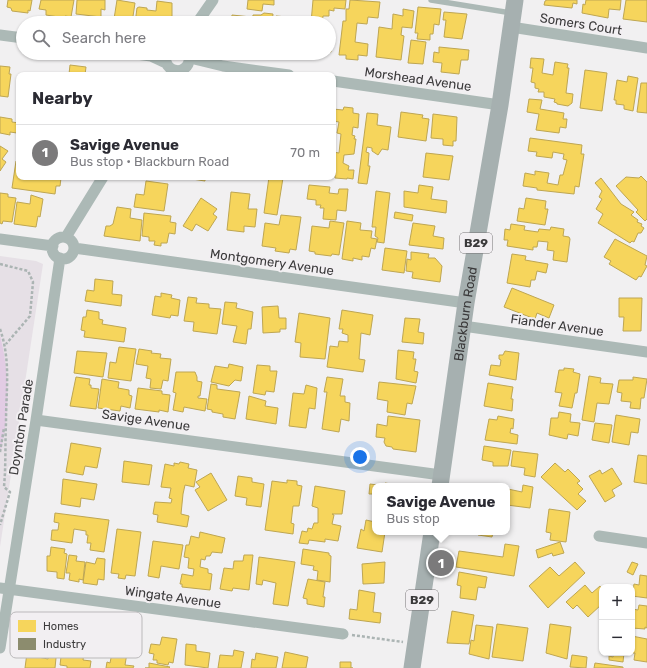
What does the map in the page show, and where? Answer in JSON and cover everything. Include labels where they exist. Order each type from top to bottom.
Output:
[{"type":"main road","name":"Blackburn Road","points":[[440,480],[466,303],[500,105],[513,14]]},
{"type":"main road","name":"B29","points":[[412,668],[432,535]]},
{"type":"street","points":[[202,16],[213,0]]},
{"type":"street","name":"Somers Court","points":[[513,14],[647,48]]},
{"type":"street","points":[[0,35],[16,37]]},
{"type":"street","points":[[159,60],[179,71],[186,60]]},
{"type":"street","points":[[200,60],[223,66],[267,72]]},
{"type":"street","name":"Morshead Avenue","points":[[336,81],[500,105]]},
{"type":"street","points":[[66,237],[72,242],[74,248],[68,257],[60,258],[54,253],[53,246],[56,239],[66,237],[101,180]]},
{"type":"street","points":[[0,239],[53,246]]},
{"type":"street","name":"Montgomery Avenue","points":[[74,248],[466,303]]},
{"type":"street","name":"Doynton Parade","points":[[0,648],[4,589],[36,420],[60,258]]},
{"type":"street","name":"Fiander Avenue","points":[[463,326],[647,352]]},
{"type":"street","name":"Savige Avenue","points":[[36,420],[440,480]]},
{"type":"street","points":[[599,536],[647,543]]},
{"type":"street","name":"Wingate Avenue","points":[[4,589],[343,634]]},
{"type":"lane","points":[[431,0],[513,14]]},
{"type":"path","points":[[0,264],[28,271],[33,282],[30,316],[6,344]]},
{"type":"path","points":[[0,329],[6,344],[8,372],[6,467],[4,487],[10,492],[0,524]]},
{"type":"path","points":[[0,452],[6,422]]},
{"type":"path","points":[[343,634],[415,644]]},
{"type":"shaded area","points":[[0,256],[36,261],[43,264],[0,547]]},
{"type":"shaded area","points":[[0,335],[6,365],[8,394],[6,424],[0,453]]},
{"type":"building: Homes","points":[[8,0],[32,0],[30,11],[28,10],[28,13],[12,11],[11,8],[7,7]]},
{"type":"building: Homes","points":[[41,0],[74,0],[71,16],[46,15],[46,10],[39,9]]},
{"type":"building: Homes","points":[[77,0],[105,0],[105,10],[101,9],[101,16],[76,14]]},
{"type":"building: Homes","points":[[117,0],[135,3],[133,16],[114,16]]},
{"type":"building: Homes","points":[[248,0],[274,0],[274,5],[263,4],[262,11],[247,9]]},
{"type":"building: Homes","points":[[313,0],[346,0],[345,9],[334,8],[334,11],[329,10],[329,16],[312,16]]},
{"type":"building: Homes","points":[[350,0],[380,2],[378,18],[368,17],[367,24],[357,23],[355,42],[368,44],[367,56],[358,55],[358,60],[346,59],[346,55],[339,55],[343,21],[346,21],[346,9],[349,9]]},
{"type":"building: Homes","points":[[577,0],[577,4],[573,3],[572,8],[544,5],[545,1]]},
{"type":"building: Homes","points":[[586,0],[621,0],[620,10],[609,9],[608,18],[582,13],[583,4],[585,5]]},
{"type":"building: Homes","points":[[626,0],[647,0],[647,22],[623,19]]},
{"type":"building: Homes","points":[[157,1],[172,3],[172,16],[136,16],[137,8],[139,7],[156,11]]},
{"type":"building: Homes","points":[[418,7],[441,9],[439,25],[434,24],[433,34],[430,34],[430,40],[417,39],[418,33],[415,33]]},
{"type":"building: Homes","points":[[403,9],[414,11],[412,28],[402,27],[401,35],[404,36],[401,60],[376,57],[379,27],[392,29],[393,14],[403,16]]},
{"type":"building: Homes","points":[[444,12],[467,14],[462,39],[444,37],[446,20],[443,20]]},
{"type":"building: Homes","points":[[264,13],[273,14],[273,16],[253,16]]},
{"type":"building: Homes","points":[[411,40],[426,42],[423,64],[408,63]]},
{"type":"building: Homes","points":[[439,47],[469,50],[468,60],[461,60],[459,74],[441,72],[442,63],[433,62],[434,52],[439,53]]},
{"type":"building: Homes","points":[[531,58],[544,59],[542,73],[553,75],[555,62],[568,64],[567,68],[569,68],[566,93],[573,94],[572,103],[568,106],[557,104],[554,102],[555,99],[544,97],[544,92],[538,92],[539,89],[535,88],[535,83],[531,82],[533,68],[530,68]]},
{"type":"building: Homes","points":[[70,65],[86,67],[85,72],[69,72]]},
{"type":"building: Homes","points":[[0,66],[10,67],[9,74],[11,74],[8,97],[0,96]]},
{"type":"building: Homes","points":[[585,70],[607,73],[602,111],[580,108]]},
{"type":"building: Homes","points":[[628,76],[638,78],[633,111],[624,109],[624,105],[616,104],[616,100],[614,100],[617,80],[627,82]]},
{"type":"building: Homes","points":[[641,83],[647,83],[647,113],[637,112]]},
{"type":"building: Homes","points":[[529,99],[542,100],[540,109],[564,113],[563,119],[567,119],[566,128],[560,127],[559,133],[536,130],[539,114],[527,112]]},
{"type":"building: Homes","points":[[344,107],[353,108],[353,113],[359,114],[358,128],[353,127],[352,135],[355,136],[354,139],[356,139],[354,154],[344,155],[343,163],[349,166],[348,170],[354,170],[353,179],[336,178],[336,152],[339,153],[341,134],[337,133],[339,122],[336,122],[336,109],[343,110]]},
{"type":"building: Homes","points":[[401,112],[423,115],[422,118],[429,119],[426,141],[398,137]]},
{"type":"building: Homes","points":[[367,113],[378,114],[377,125],[391,127],[388,150],[382,149],[378,155],[372,151],[372,148],[367,147],[366,152],[369,153],[368,166],[370,166],[367,184],[358,183]]},
{"type":"building: Homes","points":[[433,114],[457,117],[456,141],[453,141],[453,146],[443,145],[443,139],[431,138]]},
{"type":"building: Homes","points":[[0,117],[12,119],[12,122],[16,123],[16,133],[10,132],[10,135],[0,133]]},
{"type":"building: Homes","points":[[530,138],[582,145],[581,154],[584,154],[579,187],[575,186],[574,194],[537,190],[537,188],[523,186],[525,173],[535,175],[535,171],[549,173],[547,183],[558,185],[560,175],[563,175],[567,160],[563,159],[564,154],[553,152],[552,158],[536,156],[537,152],[528,151]]},
{"type":"building: Homes","points":[[0,146],[8,151],[2,159],[6,162],[0,171]]},
{"type":"building: Homes","points":[[426,153],[453,156],[449,180],[423,177]]},
{"type":"building: Homes","points":[[16,161],[16,180],[61,180],[60,186],[56,186],[55,194],[12,188]]},
{"type":"building: Homes","points":[[641,176],[647,182],[647,219],[645,221],[636,212],[638,210],[616,186],[626,177],[639,178]]},
{"type":"building: Homes","points":[[601,178],[621,204],[634,212],[631,215],[638,220],[637,222],[642,224],[641,226],[644,228],[641,233],[638,233],[634,242],[632,241],[630,243],[598,223],[603,214],[596,209],[602,199],[599,197],[602,191],[595,183]]},
{"type":"building: Homes","points":[[269,180],[283,180],[277,215],[264,213]]},
{"type":"building: Homes","points":[[146,181],[168,184],[164,211],[134,207],[136,194],[144,195]]},
{"type":"building: Homes","points":[[309,185],[330,187],[329,193],[338,194],[339,189],[348,189],[346,211],[337,210],[336,220],[323,219],[324,208],[320,208],[321,205],[316,205],[316,200],[307,199]]},
{"type":"building: Homes","points":[[419,185],[433,187],[431,199],[447,201],[446,213],[404,207],[404,191],[418,193]]},
{"type":"building: Homes","points":[[376,191],[390,193],[384,243],[377,242],[378,238],[375,236],[376,227],[372,227]]},
{"type":"building: Homes","points":[[231,192],[250,194],[248,209],[257,209],[255,227],[244,226],[244,232],[227,230]]},
{"type":"building: Homes","points":[[0,193],[8,194],[8,197],[16,198],[12,222],[3,221],[2,224],[0,223]]},
{"type":"building: Homes","points":[[31,195],[43,199],[40,217],[38,216],[36,227],[14,224],[17,202],[30,204]]},
{"type":"building: Homes","points":[[201,198],[217,209],[213,214],[217,217],[208,231],[196,224],[192,231],[183,226]]},
{"type":"building: Homes","points":[[526,198],[546,201],[545,209],[548,209],[545,225],[517,221],[519,208],[524,209]]},
{"type":"building: Homes","points":[[117,207],[131,209],[130,218],[142,220],[140,241],[104,236],[106,226],[113,224]]},
{"type":"building: Homes","points":[[395,212],[413,215],[412,221],[394,218]]},
{"type":"building: Homes","points":[[144,213],[171,216],[170,222],[176,223],[175,234],[169,233],[167,243],[161,243],[161,246],[154,245],[155,241],[149,241],[149,237],[142,236]]},
{"type":"building: Homes","points":[[281,215],[301,217],[296,250],[290,249],[289,253],[275,251],[276,248],[262,246],[265,223],[279,225]]},
{"type":"building: Homes","points":[[330,221],[344,223],[339,255],[332,254],[331,256],[315,254],[315,252],[309,251],[312,226],[329,228]]},
{"type":"building: Homes","points":[[347,221],[361,223],[360,230],[372,231],[371,238],[377,239],[375,249],[371,248],[369,257],[362,256],[362,260],[353,258],[353,261],[342,259]]},
{"type":"building: Homes","points":[[413,223],[435,226],[433,236],[444,238],[443,249],[409,245]]},
{"type":"building: Homes","points":[[511,224],[525,226],[524,230],[538,232],[539,229],[550,230],[551,227],[564,229],[563,236],[569,237],[570,239],[567,262],[553,260],[554,251],[547,250],[548,242],[538,241],[537,247],[533,247],[533,250],[507,246],[508,240],[504,240],[505,229],[510,230]]},
{"type":"building: Homes","points":[[615,239],[647,256],[645,265],[647,266],[641,277],[639,276],[636,280],[609,264],[611,261],[604,257]]},
{"type":"building: Homes","points":[[385,248],[407,251],[404,273],[382,270]]},
{"type":"building: Homes","points":[[411,252],[429,254],[428,258],[435,258],[442,266],[440,282],[412,278],[413,272],[406,271],[407,259],[411,260]]},
{"type":"building: Homes","points":[[512,254],[526,256],[525,260],[548,264],[546,273],[537,271],[535,280],[531,280],[530,287],[507,283]]},
{"type":"building: Homes","points":[[95,279],[113,281],[112,294],[122,295],[121,306],[85,301],[87,290],[94,291]]},
{"type":"building: Homes","points":[[512,288],[554,305],[549,318],[537,313],[535,319],[504,307]]},
{"type":"building: Homes","points":[[161,293],[172,295],[171,298],[180,300],[178,316],[171,315],[170,318],[152,315],[155,296],[161,297]]},
{"type":"building: Homes","points":[[188,297],[197,298],[196,303],[209,304],[209,308],[221,309],[217,334],[193,331],[194,322],[184,321]]},
{"type":"building: Homes","points":[[619,298],[642,298],[641,331],[623,331],[624,317],[619,317]]},
{"type":"building: Homes","points":[[225,302],[237,303],[236,308],[253,312],[251,329],[248,329],[246,344],[233,342],[237,326],[222,324]]},
{"type":"building: Homes","points":[[278,306],[279,318],[286,318],[286,329],[280,329],[280,332],[263,333],[262,307]]},
{"type":"building: Homes","points":[[87,310],[99,312],[99,319],[103,320],[102,324],[126,328],[124,342],[84,337],[85,331],[81,330],[83,317],[86,317]]},
{"type":"building: Homes","points":[[342,310],[373,315],[370,335],[361,333],[359,359],[365,360],[363,372],[327,367],[330,346],[338,347],[339,341],[348,342],[348,335],[342,333],[343,329],[339,329]]},
{"type":"building: Homes","points":[[299,313],[330,318],[325,359],[300,357],[301,343],[295,342]]},
{"type":"building: Homes","points":[[405,318],[420,319],[418,332],[424,333],[423,344],[402,342]]},
{"type":"building: Homes","points":[[119,347],[136,349],[131,381],[108,378],[110,362],[116,363]]},
{"type":"building: Homes","points":[[139,349],[152,351],[151,353],[161,354],[160,358],[171,359],[168,381],[163,380],[161,389],[150,388],[151,379],[146,378],[148,366],[136,364]]},
{"type":"building: Homes","points":[[398,350],[414,352],[413,359],[416,359],[414,371],[418,372],[416,383],[396,379]]},
{"type":"building: Homes","points":[[77,351],[107,353],[103,377],[74,373]]},
{"type":"building: Homes","points":[[505,351],[519,353],[516,380],[489,375],[491,365],[500,366],[501,360],[499,359],[499,355],[503,355]]},
{"type":"building: Homes","points":[[229,364],[243,367],[241,381],[235,380],[229,386],[211,382],[215,366],[228,368]]},
{"type":"building: Homes","points":[[257,365],[270,366],[270,371],[277,371],[274,392],[266,391],[265,395],[253,393]]},
{"type":"building: Homes","points":[[564,368],[574,369],[573,372],[580,374],[577,393],[575,393],[572,408],[559,406],[562,393],[555,392],[559,370],[564,370]]},
{"type":"building: Homes","points":[[176,372],[195,372],[197,381],[202,382],[200,396],[198,396],[198,398],[207,399],[205,411],[184,407],[183,412],[173,410],[176,393],[173,392]]},
{"type":"building: Homes","points":[[589,376],[601,378],[600,383],[613,384],[609,404],[597,403],[594,422],[582,420]]},
{"type":"building: Homes","points":[[76,377],[90,379],[89,385],[91,385],[91,388],[99,389],[96,409],[70,406]]},
{"type":"building: Homes","points":[[327,377],[343,379],[340,396],[345,396],[345,402],[350,403],[349,421],[341,419],[339,432],[322,429],[327,392],[324,392]]},
{"type":"building: Homes","points":[[633,377],[647,379],[644,398],[641,398],[640,409],[630,408],[631,402],[621,401],[622,393],[617,392],[619,380],[633,380]]},
{"type":"building: Homes","points":[[102,379],[119,382],[118,388],[129,390],[129,395],[132,396],[130,408],[121,406],[120,411],[98,408]]},
{"type":"building: Homes","points":[[379,382],[416,386],[412,404],[407,403],[405,415],[387,412],[388,401],[377,399]]},
{"type":"building: Homes","points":[[488,383],[513,387],[511,399],[513,399],[512,411],[484,406]]},
{"type":"building: Homes","points":[[211,384],[217,385],[217,389],[240,392],[235,419],[223,417],[223,414],[212,412],[212,410],[207,409]]},
{"type":"building: Homes","points":[[306,385],[317,388],[315,409],[309,408],[306,428],[289,426],[293,393],[304,394]]},
{"type":"building: Homes","points":[[138,388],[162,391],[162,394],[170,395],[168,412],[135,409]]},
{"type":"building: Homes","points":[[249,396],[266,401],[265,406],[278,408],[276,424],[246,419]]},
{"type":"building: Homes","points":[[559,412],[571,414],[570,422],[580,423],[578,436],[568,434],[567,439],[549,435],[551,418],[558,418]]},
{"type":"building: Homes","points":[[616,415],[640,419],[638,433],[631,432],[629,445],[612,442]]},
{"type":"building: Homes","points":[[388,416],[420,420],[416,452],[393,449],[392,447],[386,446],[384,442],[385,438],[376,437],[377,424],[387,426]]},
{"type":"building: Homes","points":[[498,416],[514,419],[513,429],[511,428],[510,433],[518,435],[517,444],[485,440],[489,419],[497,420]]},
{"type":"building: Homes","points":[[595,423],[612,425],[609,443],[592,440]]},
{"type":"building: Homes","points":[[71,443],[101,448],[97,468],[85,466],[83,475],[66,472]]},
{"type":"building: Homes","points":[[484,446],[511,450],[508,466],[493,466],[493,462],[482,460]]},
{"type":"building: Homes","points":[[513,451],[538,454],[535,477],[524,475],[525,468],[511,466]]},
{"type":"building: Homes","points":[[638,455],[647,456],[647,484],[634,482]]},
{"type":"building: Homes","points":[[124,461],[152,465],[149,485],[122,482]]},
{"type":"building: Homes","points":[[180,462],[189,464],[188,468],[197,470],[194,487],[185,485],[183,494],[181,514],[189,516],[187,527],[157,522],[158,515],[153,514],[155,502],[171,503],[172,499],[169,498],[171,488],[161,487],[165,464],[174,466],[174,463],[179,464]]},
{"type":"building: Homes","points":[[555,463],[565,472],[568,469],[580,481],[577,483],[583,489],[578,494],[586,501],[577,510],[541,477]]},
{"type":"building: Homes","points":[[612,468],[622,484],[612,490],[615,496],[605,502],[589,476],[600,470],[602,474]]},
{"type":"building: Homes","points":[[211,473],[227,500],[208,511],[195,490],[200,487],[196,482]]},
{"type":"building: Homes","points":[[238,476],[252,478],[252,482],[264,484],[261,507],[246,505],[247,498],[235,496]]},
{"type":"building: Homes","points":[[63,479],[97,484],[94,500],[81,498],[80,507],[61,504]]},
{"type":"building: Homes","points":[[287,480],[297,481],[297,485],[302,486],[299,506],[293,506],[291,523],[294,524],[293,534],[265,530],[272,481],[287,483]]},
{"type":"building: Homes","points":[[370,484],[372,484],[372,494],[369,494]]},
{"type":"building: Homes","points":[[523,485],[533,487],[530,508],[510,505],[510,489],[522,492]]},
{"type":"building: Homes","points":[[315,486],[345,491],[342,514],[332,514],[334,515],[332,524],[341,526],[338,541],[325,539],[325,542],[309,540],[308,544],[299,543],[302,531],[307,532],[308,528],[312,529],[314,523],[318,523],[318,508],[312,506]]},
{"type":"building: Homes","points":[[549,509],[570,512],[566,542],[550,540],[551,533],[546,532]]},
{"type":"building: Homes","points":[[55,513],[109,520],[104,552],[90,550],[91,543],[87,543],[88,535],[86,535],[86,531],[74,529],[72,543],[51,540],[52,530],[58,530],[59,523],[54,522]]},
{"type":"building: Homes","points":[[366,520],[372,521],[372,535],[385,535],[382,552],[357,548],[361,529],[364,531]]},
{"type":"building: Homes","points":[[117,529],[141,532],[135,576],[126,575],[125,579],[118,578],[119,574],[111,573]]},
{"type":"building: Homes","points":[[200,532],[225,538],[222,553],[212,552],[210,556],[206,556],[205,560],[201,559],[200,567],[208,569],[208,573],[212,574],[210,590],[182,587],[182,584],[180,584],[182,574],[193,576],[194,569],[188,568],[189,558],[184,557],[186,545],[189,545],[191,536],[199,538]]},
{"type":"building: Homes","points":[[478,535],[492,535],[492,537]]},
{"type":"building: Homes","points":[[153,541],[183,545],[179,569],[161,566],[159,578],[148,576]]},
{"type":"building: Homes","points":[[560,542],[564,553],[553,556],[552,553],[538,558],[536,550]]},
{"type":"building: Homes","points":[[505,544],[519,546],[514,576],[456,567],[459,551],[503,557]]},
{"type":"building: Homes","points":[[51,547],[65,549],[64,553],[67,554],[64,579],[57,578],[57,572],[47,571],[47,556],[50,556]]},
{"type":"building: Homes","points":[[303,549],[329,553],[331,556],[330,582],[317,580],[318,571],[313,570],[314,566],[301,564]]},
{"type":"building: Homes","points":[[69,555],[77,556],[76,561],[85,562],[83,580],[79,579],[79,582],[69,580],[70,573],[66,573]]},
{"type":"building: Homes","points":[[244,555],[253,555],[249,590],[233,588],[232,591],[220,589],[224,568],[233,569],[234,561],[243,561]]},
{"type":"building: Homes","points":[[259,557],[295,562],[288,606],[273,604],[276,583],[263,580],[262,585],[256,584]]},
{"type":"building: Homes","points":[[97,558],[105,559],[104,580],[98,579],[97,585],[83,583],[86,562],[95,564]]},
{"type":"building: Homes","points":[[385,562],[384,583],[363,584],[362,564]]},
{"type":"building: Homes","points":[[575,562],[585,573],[548,608],[529,586],[550,567],[559,576]]},
{"type":"building: Homes","points":[[632,562],[638,564],[633,575],[627,572]]},
{"type":"building: Homes","points":[[459,572],[487,577],[485,588],[478,587],[476,600],[460,598],[461,586],[457,585]]},
{"type":"building: Homes","points":[[640,575],[647,576],[647,598],[635,596],[635,584],[639,585]]},
{"type":"building: Homes","points":[[308,579],[325,582],[323,597],[325,597],[324,607],[307,604],[307,599],[303,598]]},
{"type":"building: Homes","points":[[585,585],[592,593],[599,587],[599,607],[588,617],[577,605],[573,609],[566,602]]},
{"type":"building: Homes","points":[[359,590],[375,593],[373,612],[381,613],[380,623],[349,619],[350,609],[357,610]]},
{"type":"building: Homes","points":[[639,605],[647,606],[647,628],[645,627],[645,629],[635,628],[635,610],[638,610]]},
{"type":"building: Homes","points":[[452,611],[474,615],[469,644],[447,643]]},
{"type":"building: Homes","points":[[497,624],[528,628],[523,661],[492,657]]},
{"type":"building: Homes","points":[[550,624],[571,627],[567,659],[546,653]]},
{"type":"building: Homes","points":[[476,625],[493,627],[489,659],[469,654],[471,640],[474,641]]},
{"type":"building: Homes","points":[[162,637],[177,639],[173,663],[169,662],[168,665],[157,663],[157,660],[153,660],[154,654],[149,653],[151,644],[160,645]]},
{"type":"building: Homes","points":[[635,637],[647,639],[647,662],[634,660]]},
{"type":"building: Homes","points":[[186,644],[196,645],[196,651],[210,653],[208,668],[185,665]]},
{"type":"building: Homes","points":[[234,650],[244,652],[241,668],[218,668],[220,655],[233,656]]},
{"type":"building: Homes","points":[[285,652],[308,657],[306,668],[282,668]]},
{"type":"building: Homes","points":[[256,653],[278,657],[276,668],[251,668],[252,659],[255,660]]},
{"type":"building: Homes","points":[[572,655],[587,657],[586,668],[570,667]]},
{"type":"building: Homes","points":[[609,656],[624,656],[623,662],[609,660]]},
{"type":"building: Homes","points":[[26,658],[56,658],[55,668],[25,668]]},
{"type":"building: Homes","points":[[61,658],[83,658],[83,660],[91,661],[90,668],[67,668],[67,666],[60,665]]},
{"type":"building: Homes","points":[[111,658],[126,658],[125,665],[134,666],[133,668],[106,668],[107,662],[110,663]]},
{"type":"building: Homes","points":[[340,662],[351,662],[351,668],[340,668]]},
{"type":"building: Homes","points":[[149,663],[170,667],[169,668],[149,668]]},
{"type":"building: Homes","points":[[595,663],[623,667],[623,668],[594,668]]},
{"type":"place","name":"Savige Avenue","points":[[441,563]]}]
